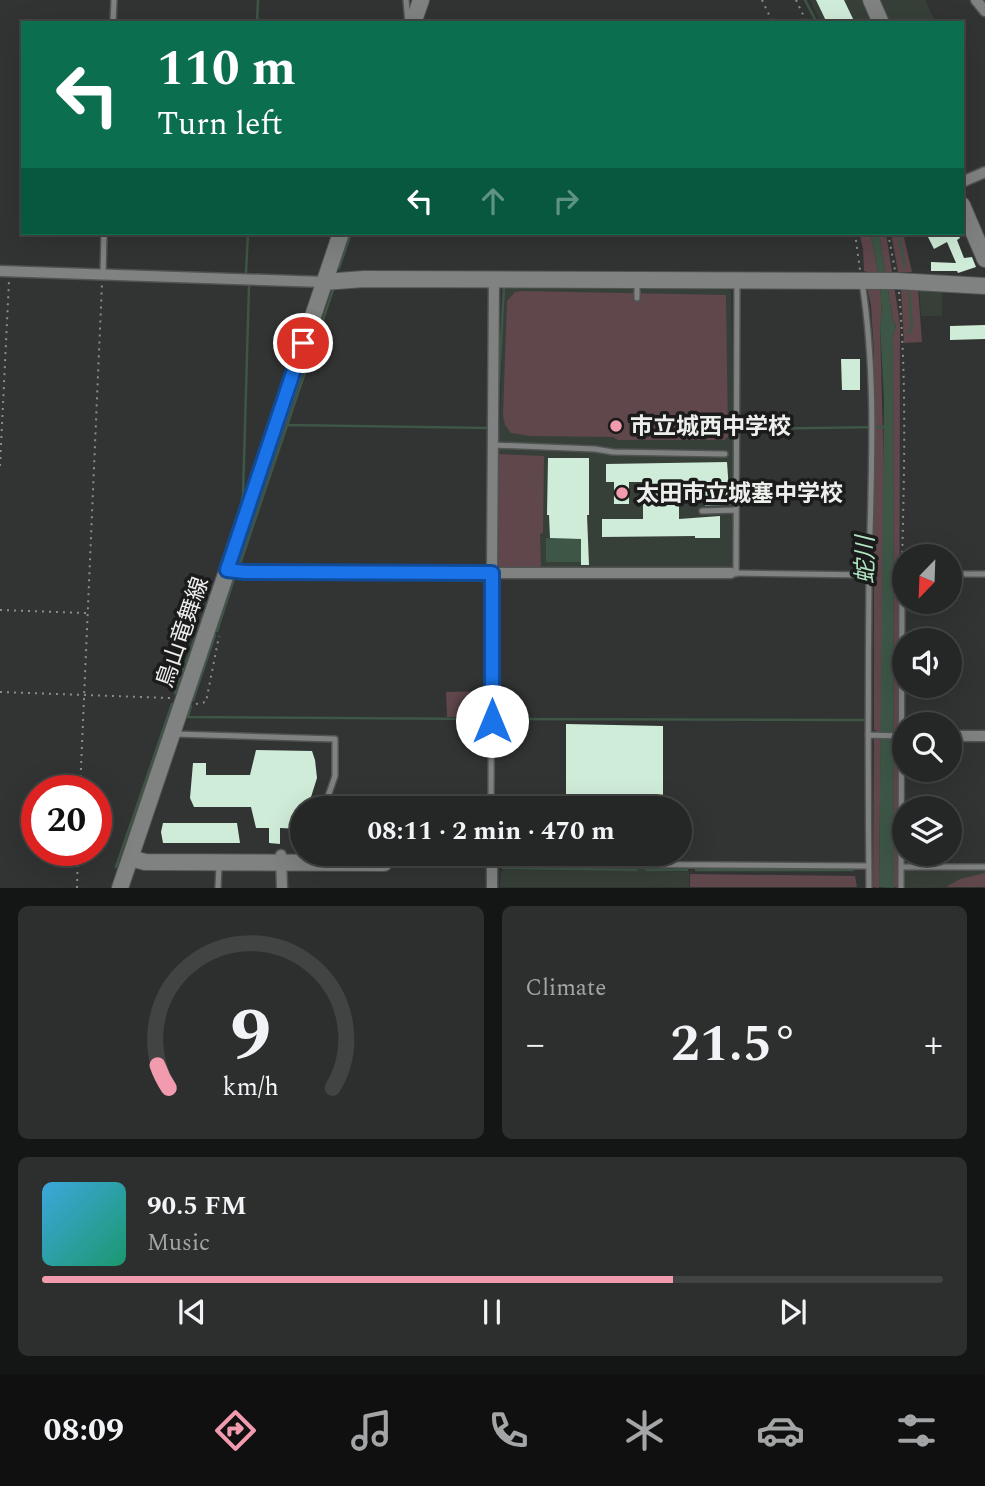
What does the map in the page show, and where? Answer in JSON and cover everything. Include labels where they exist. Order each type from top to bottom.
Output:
[{"type":"street","points":[[412,21],[421,0]]},
{"type":"street","points":[[870,0],[880,21]]},
{"type":"street","points":[[976,0],[985,12]]},
{"type":"street","points":[[964,181],[985,172]]},
{"type":"street","points":[[964,210],[985,259]]},
{"type":"street","name":"鳥山竜舞線","points":[[120,887],[340,235]]},
{"type":"street","points":[[5,271],[324,282],[364,279],[494,279],[637,285],[896,280],[985,286]]},
{"type":"street","points":[[494,279],[492,573],[733,573]]},
{"type":"street","points":[[962,736],[985,736]]},
{"type":"street","points":[[131,853],[145,862],[290,858]]},
{"type":"street","points":[[281,858],[282,887]]},
{"type":"street","points":[[491,866],[492,887]]},
{"type":"lane","points":[[113,21],[114,0]]},
{"type":"lane","points":[[406,0],[411,21]]},
{"type":"lane","points":[[103,275],[104,235]]},
{"type":"lane","points":[[737,281],[736,510],[733,573],[869,575]]},
{"type":"lane","points":[[864,281],[872,358],[873,431],[869,575],[869,887]]},
{"type":"lane","points":[[637,285],[637,298]]},
{"type":"lane","points":[[493,445],[613,452],[725,454]]},
{"type":"lane","points":[[702,511],[736,510]]},
{"type":"lane","points":[[227,570],[492,573],[491,796]]},
{"type":"lane","points":[[962,574],[985,575]]},
{"type":"lane","points":[[903,712],[904,614]]},
{"type":"lane","points":[[172,733],[183,736],[335,739],[335,776],[328,796]]},
{"type":"lane","points":[[870,735],[892,736]]},
{"type":"lane","points":[[901,782],[901,887]]},
{"type":"lane","points":[[218,887],[219,859]]},
{"type":"lane","points":[[692,863],[868,866]]},
{"type":"lane","points":[[902,867],[985,867]]},
{"type":"path","points":[[762,0],[772,21]]},
{"type":"path","points":[[796,0],[806,21]]},
{"type":"path","points":[[855,235],[864,281]]},
{"type":"path","points":[[888,235],[903,348],[904,544]]},
{"type":"path","points":[[0,466],[5,271]]},
{"type":"path","points":[[81,775],[103,275]]},
{"type":"path","points":[[0,610],[88,613]]},
{"type":"path","points":[[0,692],[172,699],[200,705],[205,702],[219,638],[219,635],[206,630]]},
{"type":"path","points":[[76,887],[77,866]]},
{"type":"shaded area","points":[[810,0],[863,0],[873,21],[820,21]]},
{"type":"shaded area","points":[[876,0],[925,0],[935,21],[885,21]]},
{"type":"shaded area","points":[[860,235],[870,235],[881,304],[884,476],[879,888],[873,887],[874,739],[877,738],[877,731],[874,730],[874,353],[869,285],[867,272],[864,271]]},
{"type":"shaded area","points":[[870,235],[879,235],[893,321],[896,325],[893,337],[892,544],[894,888],[879,887],[884,399],[881,292]]},
{"type":"shaded area","points":[[879,235],[886,235],[900,324],[900,544],[893,544],[893,337],[896,325],[893,321]]},
{"type":"shaded area","points":[[891,235],[903,235],[912,272],[898,272]]},
{"type":"shaded area","points":[[903,285],[918,288],[922,342],[904,343]]},
{"type":"shaded area","name":"市立城西中学校","points":[[634,287],[635,290],[641,291],[643,287],[731,290],[734,510],[733,567],[730,570],[501,568],[498,565],[497,429],[500,429],[504,288]]},
{"type":"shaded area","points":[[919,287],[942,289],[942,316],[921,316]]},
{"type":"shaded area","points":[[515,292],[726,295],[728,437],[724,440],[618,440],[613,437],[531,436],[511,433],[505,425],[503,415],[507,301]]},
{"type":"shaded area","points":[[497,454],[544,456],[541,569],[501,568],[498,565]]},
{"type":"shaded area","points":[[546,538],[581,539],[581,562],[546,562]]},
{"type":"shaded area","points":[[894,614],[899,614],[899,628],[894,628]]},
{"type":"shaded area","points":[[489,691],[489,717],[447,717],[446,692]]},
{"type":"shaded area","points":[[894,698],[899,698],[899,712],[894,712]]},
{"type":"shaded area","points":[[894,782],[899,782],[899,796],[894,796]]},
{"type":"shaded area","points":[[894,866],[899,866],[899,888],[894,887]]},
{"type":"shaded area","points":[[638,868],[646,868],[646,871],[689,872],[689,887],[500,887],[503,870],[637,871]]},
{"type":"shaded area","points":[[905,869],[985,869],[985,887],[905,888]]},
{"type":"shaded area","points":[[985,873],[985,887],[946,887],[960,879]]},
{"type":"shaded area","points":[[690,874],[855,876],[857,887],[690,887]]},
{"type":"building","points":[[816,0],[844,0],[854,21],[826,21]]},
{"type":"building","points":[[927,235],[958,235],[960,238],[957,240],[964,258],[972,257],[976,267],[958,273],[931,271],[931,262],[956,263],[947,242],[934,249]]},
{"type":"building","points":[[985,325],[985,339],[950,340],[950,326]]},
{"type":"building","points":[[841,359],[860,359],[860,390],[842,390]]},
{"type":"building","points":[[548,458],[589,458],[589,565],[581,565],[581,539],[550,538],[547,515]]},
{"type":"building","points":[[727,462],[730,505],[705,506],[705,481],[679,481],[679,519],[720,516],[720,538],[602,537],[602,519],[643,519],[643,482],[629,482],[629,504],[614,504],[614,482],[606,482],[606,464]]},
{"type":"building","points":[[566,724],[663,726],[663,796],[566,796]]},
{"type":"building","points":[[256,750],[312,751],[317,778],[311,796],[290,796],[290,828],[280,828],[280,844],[269,843],[269,828],[256,828],[251,807],[194,807],[190,798],[193,763],[206,763],[206,775],[250,775]]},
{"type":"building","points":[[163,823],[237,823],[240,843],[163,843]]},
{"type":"waterway","points":[[257,21],[258,0]]},
{"type":"waterway","points":[[805,0],[816,21]]},
{"type":"waterway","points":[[246,272],[248,235]]},
{"type":"waterway","points":[[339,268],[350,235]]},
{"type":"waterway","points":[[898,235],[905,266]]},
{"type":"waterway","points":[[240,508],[243,495],[249,285]]},
{"type":"waterway","points":[[498,401],[504,286]]},
{"type":"waterway","points":[[239,567],[333,290]]},
{"type":"waterway","points":[[908,333],[912,328],[909,292]]},
{"type":"waterway","points":[[288,425],[489,428]]},
{"type":"waterway","points":[[739,429],[886,427]]},
{"type":"waterway","points":[[175,693],[219,571]]},
{"type":"waterway","points":[[217,631],[234,579]]},
{"type":"waterway","points":[[193,700],[215,635]]},
{"type":"waterway","points":[[116,867],[172,704]]},
{"type":"waterway","points":[[191,706],[188,717],[488,719]]},
{"type":"waterway","points":[[497,719],[864,720]]},
{"type":"waterway","points":[[503,868],[637,870]]},
{"type":"waterway","points":[[646,870],[687,870]]},
{"type":"waterway","points":[[696,870],[853,870]]},
{"type":"place","name":"市立城西中学校","points":[[616,426]]},
{"type":"place","name":"太田市立城塞中学校","points":[[622,493]]},
{"type":"route","points":[[303,343],[227,570],[492,573],[492,721]]},
{"type":"water label","name":"蛇川","points":[[865,560]]}]
